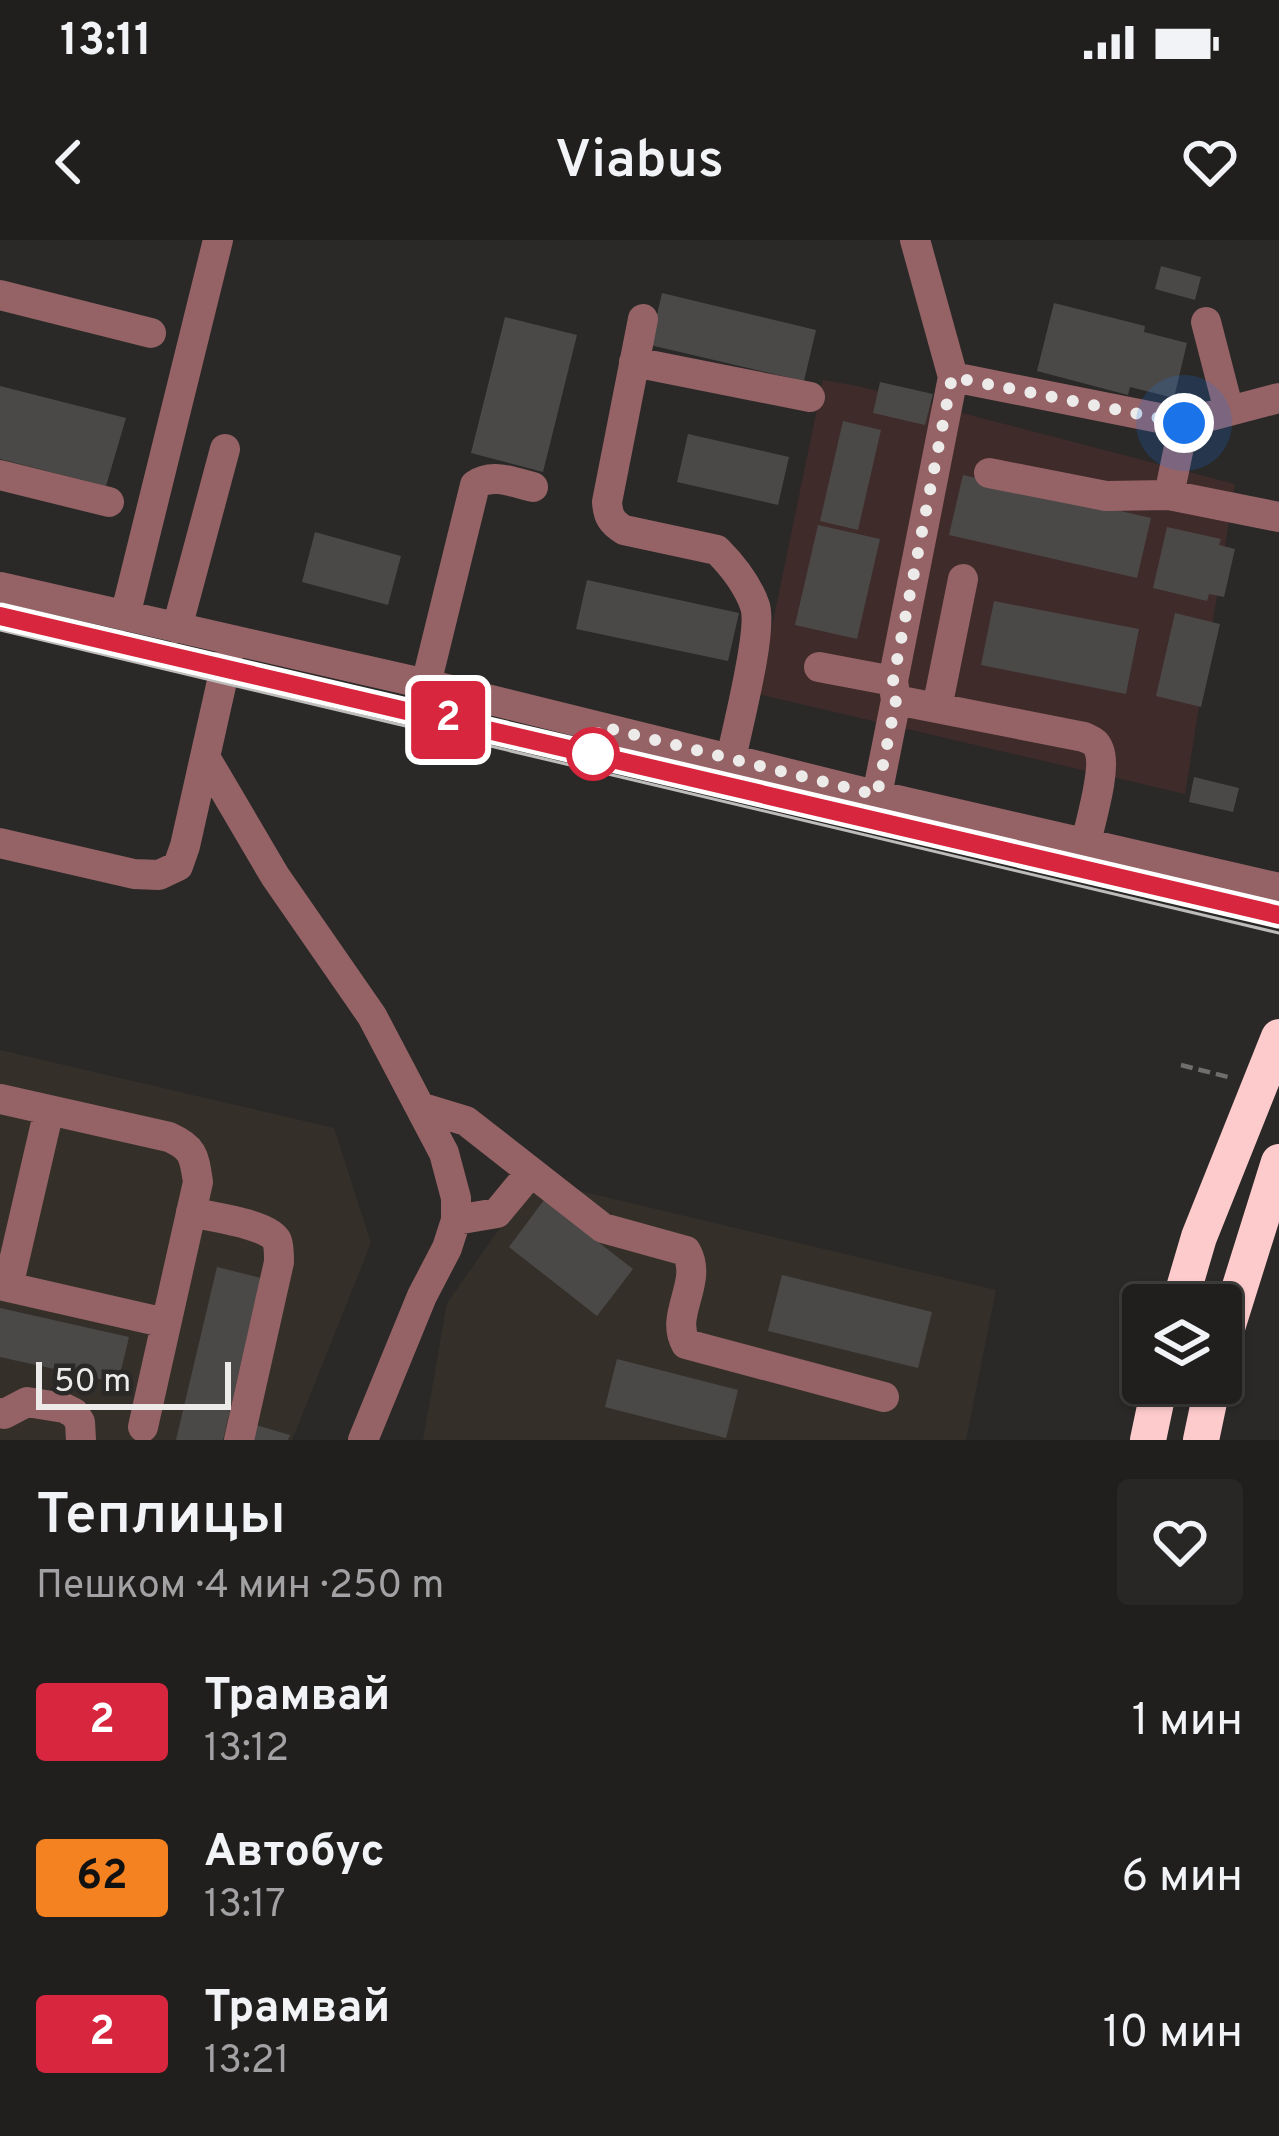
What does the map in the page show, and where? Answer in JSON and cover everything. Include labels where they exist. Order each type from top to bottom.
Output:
[{"type":"highway","points":[[1185,1284],[1251,1079],[1279,1037]]},
{"type":"highway","points":[[1241,1284],[1279,1162]]},
{"type":"highway","points":[[1148,1440],[1156,1404]]},
{"type":"highway","points":[[1201,1440],[1209,1404]]},
{"type":"street","points":[[125,616],[218,240]]},
{"type":"street","points":[[877,795],[952,377],[915,240]]},
{"type":"street","points":[[0,295],[152,333]]},
{"type":"street","points":[[643,319],[608,514],[624,530],[717,550],[754,604],[756,635],[731,759]]},
{"type":"street","points":[[1206,322],[1229,411]]},
{"type":"street","points":[[634,362],[810,397]]},
{"type":"street","points":[[952,377],[1184,423],[1279,398]]},
{"type":"street","points":[[1169,495],[1184,423]]},
{"type":"street","points":[[177,628],[225,449]]},
{"type":"street","points":[[989,473],[1106,496],[1169,495],[1279,517]]},
{"type":"street","points":[[0,475],[109,502]]},
{"type":"street","points":[[426,684],[475,485],[496,478],[532,487]]},
{"type":"street","points":[[938,708],[963,579]]},
{"type":"street","points":[[0,586],[1279,888]]},
{"type":"street","points":[[0,843],[134,874],[159,875],[178,866],[231,641]]},
{"type":"street","points":[[820,667],[938,708],[1094,742],[1101,765],[1086,843]]},
{"type":"street","points":[[205,757],[275,876],[372,1016],[444,1153],[456,1198],[456,1220],[447,1248],[422,1296],[363,1440]]},
{"type":"street","points":[[0,1099],[169,1137],[185,1144],[194,1156],[198,1182],[143,1427]]},
{"type":"street","points":[[420,1107],[466,1121],[603,1228],[686,1251],[693,1275],[680,1323],[686,1344],[884,1397]]},
{"type":"street","points":[[49,1110],[4,1286],[166,1323]]},
{"type":"street","points":[[456,1220],[497,1213],[532,1172]]},
{"type":"street","points":[[191,1212],[262,1228],[279,1244],[239,1440]]},
{"type":"street","points":[[1,1420],[27,1402],[64,1408],[80,1422],[81,1440]]},
{"type":"path","points":[[1181,1065],[1251,1079]]},
{"type":"shaded area","points":[[823,380],[1235,484],[1185,794],[758,694]]},
{"type":"shaded area","points":[[0,1050],[334,1128],[371,1243],[292,1440],[0,1440]]},
{"type":"shaded area","points":[[534,1180],[996,1290],[966,1440],[423,1440],[447,1303]]},
{"type":"building","points":[[1161,266],[1201,277],[1195,300],[1155,289]]},
{"type":"building","points":[[662,293],[816,330],[804,381],[650,345]]},
{"type":"building","points":[[1054,303],[1145,326],[1144,332],[1187,343],[1174,398],[1130,387],[1128,395],[1037,371]]},
{"type":"building","points":[[505,317],[577,335],[543,472],[471,453]]},
{"type":"building","points":[[880,382],[933,394],[925,425],[873,413]]},
{"type":"building","points":[[0,386],[126,418],[106,486],[0,459]]},
{"type":"building","points":[[843,421],[881,430],[858,530],[820,521]]},
{"type":"building","points":[[688,434],[789,457],[778,505],[677,482]]},
{"type":"building","points":[[963,475],[1151,518],[1137,578],[949,535]]},
{"type":"building","points":[[818,525],[880,539],[857,639],[795,625]]},
{"type":"building","points":[[1167,527],[1221,539],[1219,545],[1235,549],[1224,597],[1209,594],[1207,601],[1153,588]]},
{"type":"building","points":[[315,532],[401,556],[388,605],[302,582]]},
{"type":"building","points":[[587,580],[739,613],[728,661],[576,629]]},
{"type":"building","points":[[994,601],[1139,629],[1126,694],[981,665]]},
{"type":"building","points":[[1175,613],[1220,624],[1201,707],[1156,696]]},
{"type":"building","points":[[1194,777],[1239,788],[1233,812],[1189,802]]},
{"type":"building","points":[[544,1200],[633,1269],[597,1316],[509,1247]]},
{"type":"building","points":[[217,1267],[261,1278],[223,1440],[176,1440]]},
{"type":"building","points":[[782,1275],[932,1312],[918,1368],[768,1331]]},
{"type":"building","points":[[0,1308],[129,1337],[118,1383],[0,1357]]},
{"type":"building","points":[[617,1359],[738,1390],[726,1438],[605,1407]]},
{"type":"building","points":[[256,1425],[290,1435],[288,1440],[252,1440]]},
{"type":"tram line","name":"2","points":[[0,616],[1279,915]]},
{"type":"tram line","points":[[0,630],[1279,933]]},
{"type":"route","points":[[593,754],[599,726],[877,795],[896,700],[893,681],[952,377],[1184,423]]}]
